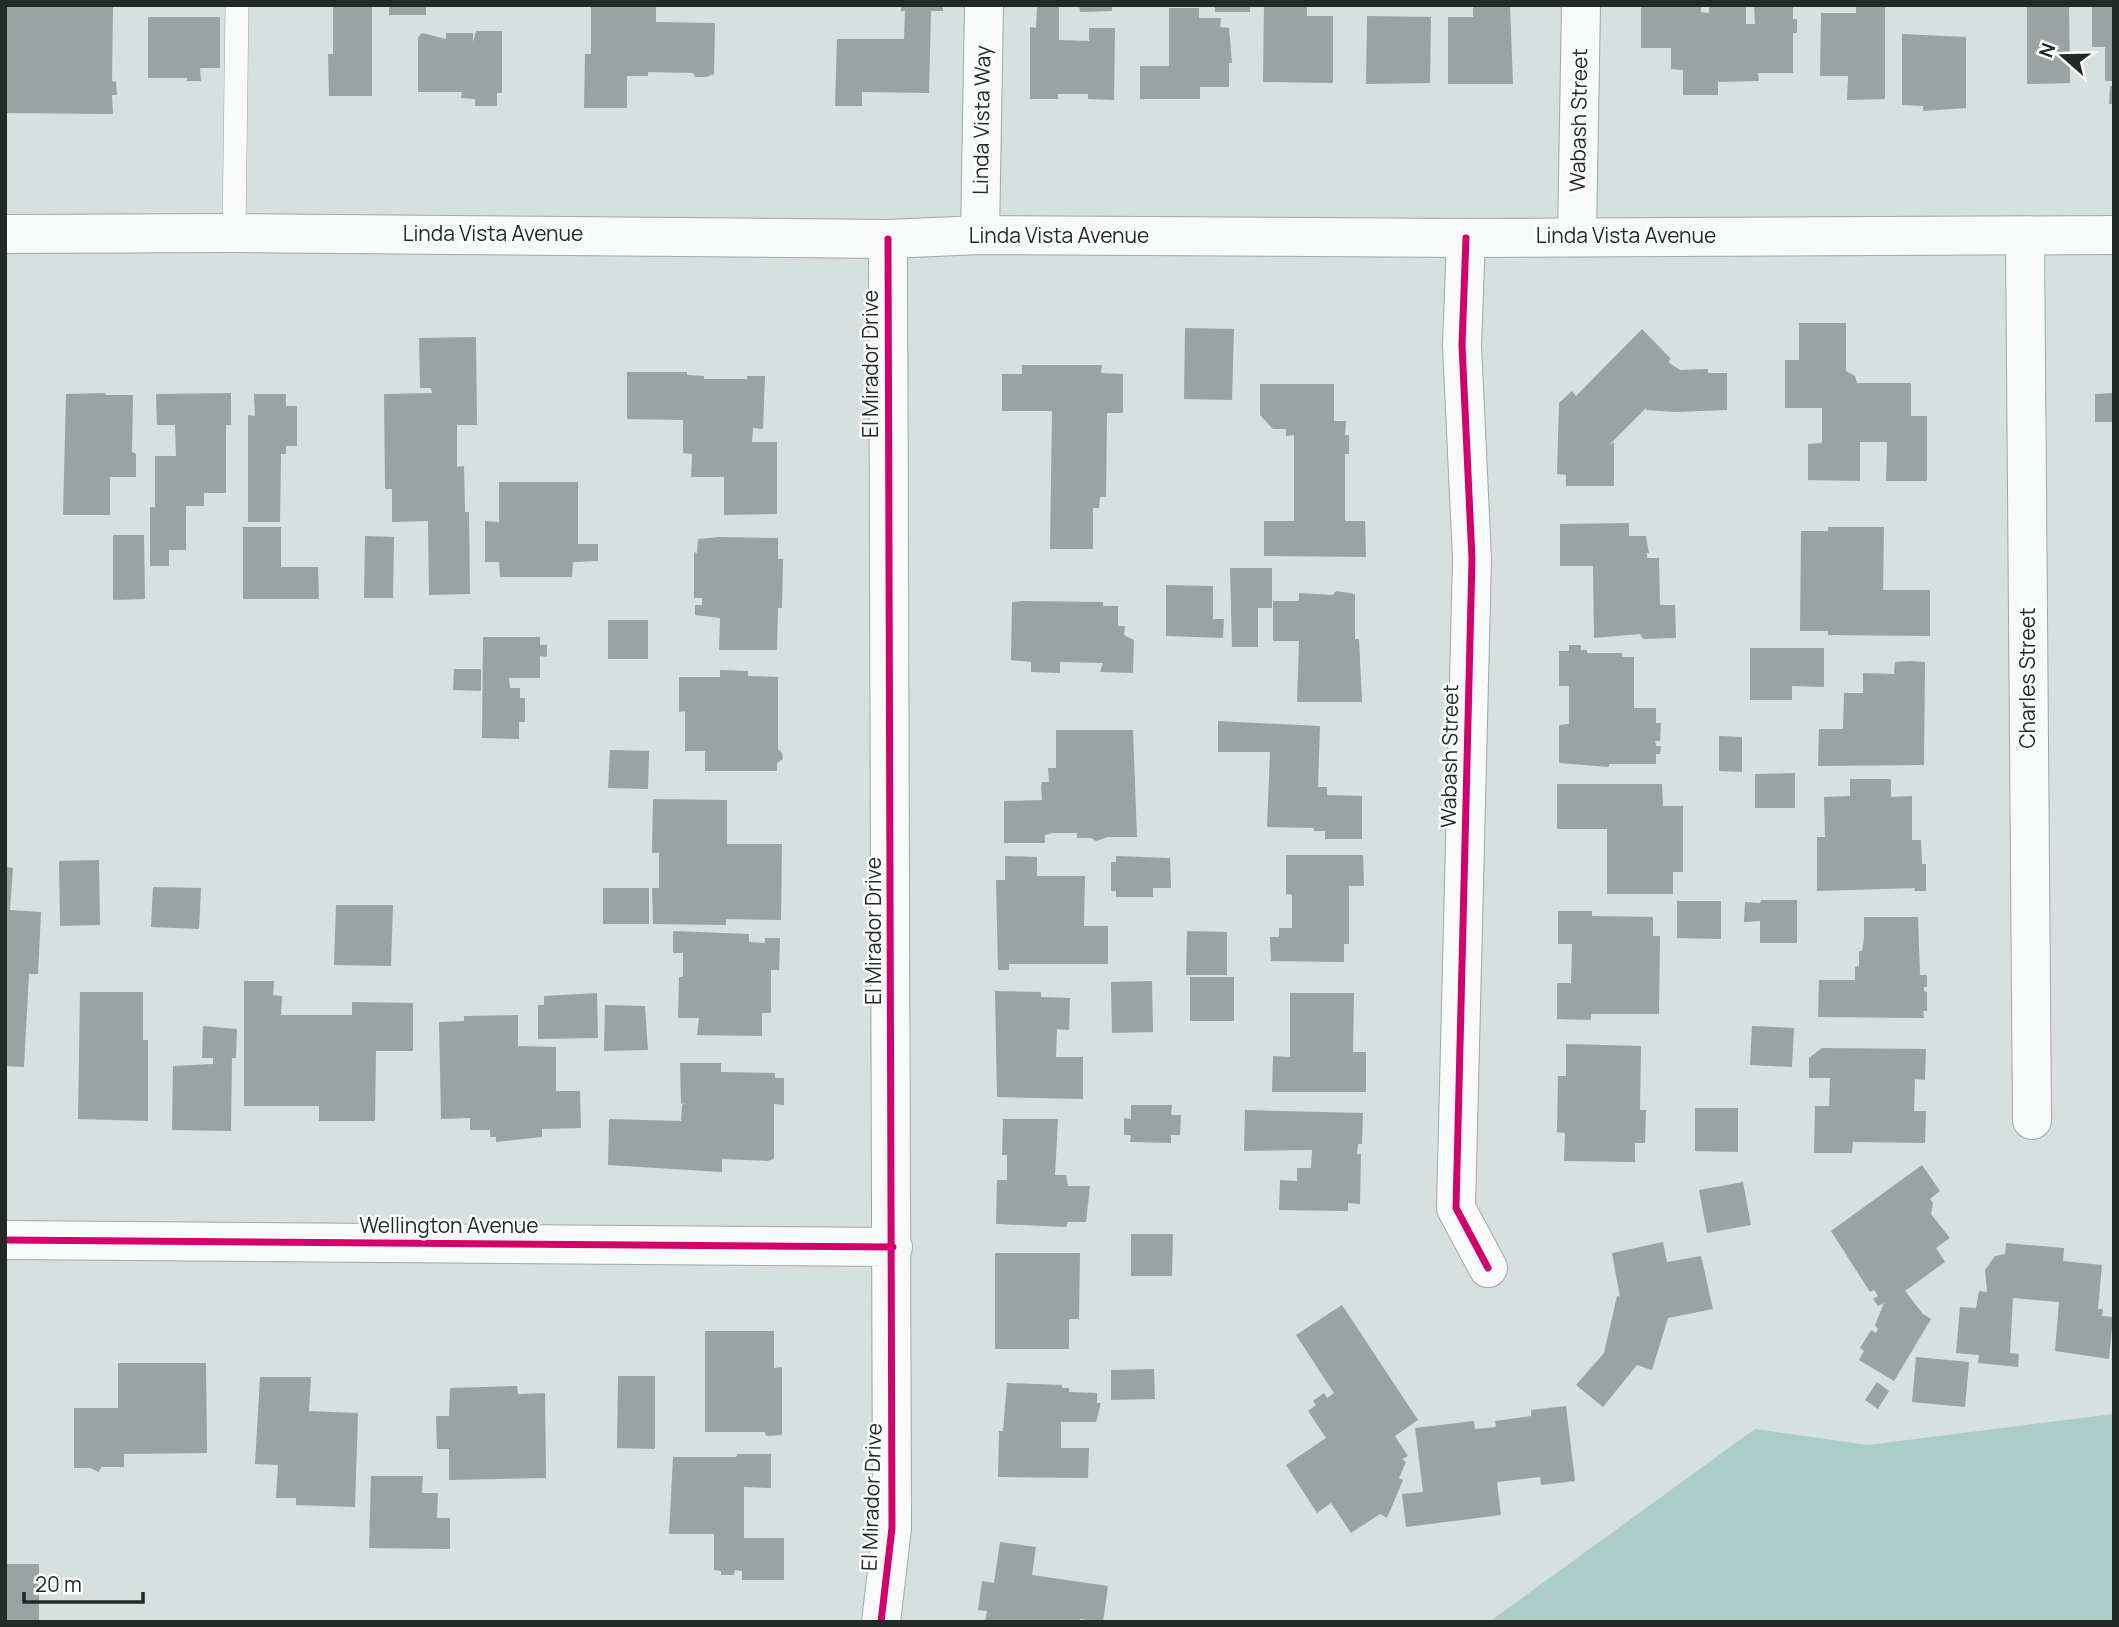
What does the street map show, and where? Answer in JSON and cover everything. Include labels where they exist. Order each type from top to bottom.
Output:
[{"type":"street","name":"Linda Vista Way","points":[[980,235],[984,5]]},
{"type":"street","name":"Wabash Street","points":[[1577,235],[1581,5]]},
{"type":"street","name":"Linda Vista Avenue","points":[[5,234],[234,233],[888,239],[980,235],[1466,238],[1577,235],[2114,235]]},
{"type":"street","name":"Charles Street","points":[[2025,237],[2032,1120]]},
{"type":"street","name":"Wabash Street","points":[[1466,238],[1462,345],[1472,559],[1456,1208],[1488,1268]]},
{"type":"street","name":"El Mirador Drive","points":[[881,1622],[892,1528],[888,239]]},
{"type":"street","name":"Wellington Avenue","points":[[5,1240],[893,1247]]},
{"type":"lane","points":[[234,233],[237,5]]},
{"type":"green space","points":[[2114,1414],[2114,1622],[1489,1622],[1755,1429],[1868,1445]]},
{"type":"building","points":[[5,5],[113,5],[112,81],[116,82],[117,95],[112,95],[113,114],[5,113]]},
{"type":"building","points":[[333,5],[372,5],[372,96],[329,96],[328,54],[333,54]]},
{"type":"building","points":[[389,5],[426,5],[426,15],[389,15]]},
{"type":"building","points":[[591,5],[656,5],[656,22],[715,23],[714,74],[695,77],[693,73],[648,72],[648,76],[627,76],[627,108],[584,108],[585,54],[591,54]]},
{"type":"building","points":[[901,5],[943,5],[943,11],[931,11],[929,93],[862,92],[862,106],[835,106],[837,39],[904,39],[905,11],[901,11]]},
{"type":"building","points":[[1079,5],[1112,5],[1112,11],[1080,12]]},
{"type":"building","points":[[1215,5],[1250,5],[1250,12],[1215,12]]},
{"type":"building","points":[[1264,5],[1307,5],[1307,16],[1333,16],[1333,83],[1263,82]]},
{"type":"building","points":[[1473,5],[1510,5],[1513,84],[1448,84],[1448,17],[1473,17]]},
{"type":"building","points":[[1641,5],[1701,5],[1701,12],[1709,13],[1709,5],[1746,5],[1746,24],[1755,24],[1754,5],[1793,5],[1797,33],[1793,33],[1793,73],[1758,73],[1759,81],[1718,82],[1718,95],[1683,95],[1683,70],[1671,69],[1671,48],[1641,48]]},
{"type":"building","points":[[1856,5],[1885,5],[1885,99],[1847,100],[1848,76],[1820,76],[1821,13],[1856,13]]},
{"type":"building","points":[[2027,5],[2069,5],[2070,83],[2027,84]]},
{"type":"building","points":[[2092,5],[2114,5],[2114,81],[2105,81],[2105,47],[2092,47]]},
{"type":"building","points":[[1037,7],[1059,7],[1059,40],[1089,41],[1089,28],[1115,28],[1114,100],[1088,99],[1088,94],[1058,94],[1058,99],[1030,99],[1030,27],[1036,28]]},
{"type":"building","points":[[1169,8],[1199,8],[1199,18],[1221,18],[1220,27],[1229,28],[1232,63],[1229,63],[1229,87],[1200,87],[1200,99],[1140,99],[1140,66],[1169,66]]},
{"type":"building","points":[[1367,16],[1431,17],[1430,83],[1366,84]]},
{"type":"building","points":[[148,17],[220,17],[220,68],[200,68],[201,81],[187,81],[187,78],[148,78]]},
{"type":"building","points":[[476,31],[502,31],[502,93],[497,93],[497,106],[475,106],[475,99],[461,98],[462,92],[418,92],[418,37],[422,33],[446,39],[446,33],[473,33],[473,42]]},
{"type":"building","points":[[1902,34],[1966,37],[1966,108],[1923,111],[1923,106],[1902,105]]},
{"type":"building","points":[[2110,86],[2114,86],[2114,104],[2109,104]]},
{"type":"building","points":[[1799,323],[1846,323],[1846,371],[1855,376],[1857,383],[1911,383],[1911,416],[1927,416],[1927,481],[1886,481],[1887,442],[1860,442],[1860,481],[1808,480],[1808,444],[1822,443],[1822,408],[1785,408],[1785,360],[1799,360]]},
{"type":"building","points":[[1185,328],[1234,329],[1232,400],[1184,399]]},
{"type":"building","points":[[1642,329],[1671,359],[1668,362],[1680,370],[1708,369],[1708,373],[1727,373],[1727,410],[1675,412],[1646,410],[1647,407],[1609,445],[1614,442],[1614,486],[1566,486],[1566,475],[1557,474],[1559,403],[1572,391],[1576,396]]},
{"type":"building","points":[[476,337],[477,425],[457,425],[457,467],[464,466],[465,512],[469,512],[470,594],[429,595],[428,521],[392,522],[392,489],[385,489],[384,394],[432,393],[431,388],[420,388],[419,338]]},
{"type":"building","points":[[1022,365],[1102,365],[1101,373],[1123,374],[1123,413],[1107,413],[1106,497],[1100,497],[1099,508],[1093,508],[1093,549],[1050,549],[1052,411],[1002,411],[1002,374],[1022,374]]},
{"type":"building","points":[[627,372],[687,372],[687,375],[704,376],[704,379],[747,379],[747,376],[765,376],[763,429],[753,428],[752,442],[777,442],[777,514],[724,515],[724,477],[691,477],[692,454],[683,453],[683,420],[627,419]]},
{"type":"building","points":[[1260,384],[1334,384],[1334,421],[1346,421],[1345,435],[1349,435],[1349,454],[1345,454],[1345,521],[1365,521],[1366,557],[1264,556],[1264,521],[1294,521],[1294,435],[1286,436],[1286,429],[1273,429],[1260,415]]},
{"type":"building","points":[[231,393],[231,425],[226,425],[226,493],[204,493],[204,506],[186,506],[186,550],[169,550],[169,566],[150,566],[150,507],[155,507],[155,456],[176,456],[175,425],[157,425],[156,394]]},
{"type":"building","points":[[2114,393],[2114,422],[2095,422],[2095,394]]},
{"type":"building","points":[[66,394],[133,395],[132,452],[136,454],[136,477],[110,477],[110,515],[63,515]]},
{"type":"building","points":[[254,394],[286,394],[286,406],[297,406],[297,446],[286,446],[286,454],[281,454],[280,522],[248,522],[248,415],[255,416]]},
{"type":"building","points":[[499,482],[578,482],[578,544],[598,544],[598,561],[573,562],[572,577],[500,577],[499,562],[485,562],[485,521],[499,522]]},
{"type":"building","points":[[1629,523],[1629,536],[1646,536],[1649,553],[1647,558],[1659,558],[1660,605],[1675,605],[1676,638],[1643,639],[1640,634],[1594,638],[1593,566],[1560,566],[1560,524]]},
{"type":"building","points":[[243,527],[281,527],[281,567],[318,567],[319,599],[243,599]]},
{"type":"building","points":[[1828,527],[1884,527],[1883,590],[1930,590],[1930,636],[1828,635],[1828,631],[1800,631],[1801,531],[1828,531]]},
{"type":"building","points":[[113,535],[144,535],[145,599],[113,600]]},
{"type":"building","points":[[365,536],[394,537],[393,598],[364,598]]},
{"type":"building","points":[[778,538],[778,559],[783,559],[782,608],[778,608],[777,650],[719,650],[720,618],[695,615],[695,605],[702,605],[702,598],[694,598],[694,552],[697,553],[698,539]]},
{"type":"building","points":[[1230,568],[1272,568],[1272,608],[1258,608],[1258,647],[1232,647]]},
{"type":"building","points":[[1166,585],[1213,586],[1213,619],[1224,619],[1223,638],[1166,636]]},
{"type":"building","points":[[1336,591],[1355,594],[1355,639],[1359,639],[1362,702],[1297,702],[1299,641],[1273,641],[1273,601],[1299,601],[1299,593],[1333,595]]},
{"type":"building","points":[[1012,602],[1103,602],[1103,606],[1118,606],[1118,626],[1125,626],[1124,635],[1134,640],[1133,673],[1100,672],[1103,663],[1060,662],[1060,673],[1031,672],[1031,662],[1011,660]]},
{"type":"building","points":[[608,620],[648,620],[648,659],[608,659]]},
{"type":"building","points":[[483,637],[540,637],[540,645],[547,645],[547,657],[540,656],[540,678],[509,678],[510,688],[520,688],[520,698],[525,698],[525,722],[519,722],[519,739],[482,738]]},
{"type":"building","points":[[1569,645],[1581,645],[1581,650],[1587,650],[1587,653],[1622,653],[1622,657],[1634,657],[1634,708],[1656,708],[1656,723],[1661,723],[1660,741],[1655,741],[1656,746],[1661,746],[1660,754],[1656,754],[1656,764],[1609,764],[1609,767],[1559,763],[1559,725],[1569,724],[1569,686],[1559,686],[1559,651],[1569,651]]},
{"type":"building","points":[[1750,648],[1824,648],[1824,687],[1792,686],[1792,700],[1750,700]]},
{"type":"building","points":[[1895,662],[1925,662],[1924,765],[1818,766],[1819,729],[1843,729],[1844,693],[1863,693],[1863,673],[1894,674]]},
{"type":"building","points":[[454,669],[481,669],[481,691],[453,690]]},
{"type":"building","points":[[720,670],[748,671],[748,676],[778,677],[778,749],[783,759],[777,763],[777,771],[705,771],[705,751],[685,751],[685,711],[679,712],[679,677],[720,677]]},
{"type":"building","points":[[1218,721],[1320,726],[1318,787],[1327,787],[1327,795],[1362,796],[1362,839],[1325,839],[1325,831],[1314,831],[1314,828],[1267,827],[1270,752],[1218,752]]},
{"type":"building","points":[[1056,730],[1133,730],[1137,837],[1108,837],[1096,841],[1091,838],[1077,838],[1077,833],[1053,833],[1045,835],[1045,843],[1004,843],[1004,801],[1042,800],[1042,782],[1049,782],[1048,768],[1056,768]]},
{"type":"building","points":[[1719,736],[1742,737],[1742,772],[1719,771]]},
{"type":"building","points":[[610,750],[649,751],[648,789],[608,788]]},
{"type":"building","points":[[1795,773],[1795,808],[1755,808],[1755,774]]},
{"type":"building","points":[[1850,779],[1891,779],[1891,797],[1912,796],[1912,840],[1921,840],[1922,864],[1926,864],[1926,891],[1914,891],[1915,888],[1817,891],[1817,837],[1825,837],[1824,797],[1850,796]]},
{"type":"building","points":[[1557,784],[1662,784],[1663,806],[1683,806],[1683,872],[1673,872],[1673,894],[1607,894],[1607,829],[1557,829]]},
{"type":"building","points":[[653,799],[727,800],[727,844],[782,844],[781,920],[726,919],[726,925],[653,924],[652,888],[659,888],[659,853],[652,853]]},
{"type":"building","points":[[1286,855],[1363,855],[1364,886],[1349,886],[1349,944],[1344,944],[1344,962],[1271,961],[1270,937],[1279,937],[1279,928],[1292,928],[1292,895],[1286,894]]},
{"type":"building","points":[[1005,856],[1037,857],[1037,876],[1085,876],[1084,926],[1108,926],[1108,964],[1009,964],[1009,970],[998,970],[996,880],[1005,880]]},
{"type":"building","points":[[1116,856],[1170,858],[1171,888],[1153,888],[1153,897],[1116,897],[1116,891],[1111,891],[1111,862],[1116,862]]},
{"type":"building","points":[[99,860],[100,925],[60,926],[59,861]]},
{"type":"building","points":[[5,867],[13,868],[10,910],[41,912],[38,974],[29,974],[24,1067],[5,1066]]},
{"type":"building","points":[[153,887],[201,888],[199,929],[151,927]]},
{"type":"building","points":[[603,888],[649,888],[649,924],[603,924]]},
{"type":"building","points":[[1761,900],[1797,900],[1797,943],[1760,943],[1760,921],[1744,922],[1745,902],[1760,903]]},
{"type":"building","points":[[1677,901],[1721,901],[1721,939],[1677,938]]},
{"type":"building","points":[[336,905],[393,905],[391,966],[334,965]]},
{"type":"building","points":[[1558,911],[1592,911],[1592,916],[1653,917],[1653,936],[1660,936],[1659,1014],[1591,1014],[1591,1020],[1557,1019],[1557,983],[1571,983],[1572,944],[1558,944]]},
{"type":"building","points":[[1864,917],[1918,917],[1920,975],[1927,975],[1927,987],[1924,987],[1924,991],[1927,992],[1927,1011],[1923,1011],[1924,1018],[1818,1017],[1819,980],[1855,980],[1855,967],[1859,966],[1859,951],[1862,951],[1864,938]]},
{"type":"building","points":[[673,931],[749,934],[749,942],[765,943],[765,938],[780,938],[779,970],[771,970],[771,1013],[762,1013],[762,1036],[697,1035],[699,1018],[678,1018],[679,977],[683,977],[683,953],[673,953]]},
{"type":"building","points":[[1187,931],[1227,932],[1227,975],[1186,975]]},
{"type":"building","points":[[1190,977],[1234,977],[1234,1021],[1190,1021]]},
{"type":"building","points":[[244,981],[274,981],[273,995],[282,996],[281,1015],[352,1015],[352,1002],[413,1003],[413,1051],[376,1051],[375,1121],[319,1121],[319,1106],[244,1106]]},
{"type":"building","points":[[1152,981],[1153,1032],[1112,1033],[1111,982]]},
{"type":"building","points":[[995,991],[1041,992],[1041,997],[1070,998],[1069,1030],[1057,1029],[1056,1057],[1083,1057],[1083,1099],[997,1097]]},
{"type":"building","points":[[80,992],[143,992],[143,1040],[148,1040],[148,1121],[78,1119]]},
{"type":"building","points":[[597,993],[598,1038],[538,1039],[538,1005],[544,1005],[544,996]]},
{"type":"building","points":[[1290,993],[1354,993],[1353,1052],[1366,1052],[1366,1092],[1272,1092],[1273,1056],[1290,1057]]},
{"type":"building","points":[[605,1005],[645,1006],[648,1050],[604,1051]]},
{"type":"building","points":[[518,1015],[518,1046],[556,1047],[556,1091],[580,1091],[581,1128],[542,1129],[542,1137],[496,1142],[496,1137],[490,1137],[490,1130],[470,1130],[470,1118],[441,1119],[439,1022],[464,1021],[464,1016]]},
{"type":"building","points":[[203,1026],[237,1029],[236,1058],[232,1058],[231,1131],[172,1130],[173,1066],[213,1064],[213,1058],[202,1058]]},
{"type":"building","points":[[1752,1026],[1794,1028],[1792,1067],[1750,1065]]},
{"type":"building","points":[[1566,1044],[1641,1046],[1640,1110],[1646,1110],[1645,1143],[1635,1143],[1635,1162],[1564,1161],[1565,1133],[1557,1132],[1558,1076],[1566,1076]]},
{"type":"building","points":[[1822,1048],[1926,1049],[1925,1080],[1915,1079],[1914,1111],[1926,1111],[1925,1143],[1853,1142],[1852,1153],[1814,1153],[1815,1106],[1829,1106],[1830,1078],[1809,1078],[1809,1058]]},
{"type":"building","points":[[680,1063],[721,1063],[721,1072],[775,1073],[775,1078],[784,1078],[784,1105],[774,1104],[774,1159],[722,1159],[722,1172],[608,1165],[609,1119],[681,1121],[682,1105],[685,1103],[681,1104]]},
{"type":"building","points":[[1131,1105],[1172,1105],[1171,1115],[1181,1115],[1180,1135],[1171,1135],[1171,1143],[1130,1142],[1131,1135],[1124,1135],[1124,1118],[1131,1119]]},
{"type":"building","points":[[1695,1108],[1738,1108],[1738,1152],[1695,1151]]},
{"type":"building","points":[[1245,1110],[1363,1113],[1362,1144],[1358,1144],[1357,1154],[1361,1154],[1360,1204],[1348,1203],[1348,1211],[1279,1210],[1280,1180],[1297,1181],[1297,1168],[1311,1168],[1312,1150],[1244,1151]]},
{"type":"building","points":[[1003,1119],[1058,1119],[1055,1175],[1066,1175],[1068,1186],[1090,1186],[1086,1222],[1068,1222],[1066,1227],[996,1224],[997,1180],[1007,1180],[1007,1155],[1002,1155]]},
{"type":"building","points":[[1922,1165],[1940,1191],[1930,1199],[1933,1203],[1931,1214],[1950,1238],[1936,1248],[1945,1262],[1905,1291],[1923,1314],[1931,1319],[1894,1381],[1859,1360],[1864,1351],[1860,1348],[1871,1330],[1876,1333],[1878,1329],[1875,1325],[1884,1303],[1878,1306],[1873,1299],[1878,1296],[1874,1290],[1870,1292],[1831,1231]]},
{"type":"building","points":[[1743,1182],[1751,1225],[1707,1233],[1699,1190]]},
{"type":"building","points":[[1131,1234],[1173,1234],[1172,1276],[1131,1276]]},
{"type":"building","points":[[1663,1242],[1667,1262],[1701,1256],[1713,1309],[1668,1318],[1652,1370],[1637,1365],[1603,1407],[1576,1385],[1604,1353],[1617,1296],[1620,1297],[1612,1253]]},
{"type":"building","points":[[2006,1243],[2064,1248],[2063,1261],[2102,1265],[2098,1309],[2103,1309],[2102,1316],[2113,1317],[2109,1359],[2055,1351],[2059,1302],[2013,1298],[2010,1353],[2019,1354],[2018,1367],[1978,1363],[1979,1355],[1956,1353],[1960,1307],[1976,1308],[1979,1291],[1987,1292],[1985,1270],[1995,1256],[2005,1254]]},
{"type":"building","points":[[995,1253],[1080,1253],[1079,1319],[1069,1319],[1069,1349],[995,1349]]},
{"type":"building","points":[[1342,1305],[1418,1420],[1395,1436],[1408,1456],[1402,1459],[1406,1462],[1399,1478],[1403,1480],[1387,1518],[1380,1514],[1351,1533],[1331,1503],[1317,1513],[1286,1465],[1326,1438],[1308,1411],[1316,1405],[1313,1401],[1324,1393],[1327,1398],[1334,1393],[1296,1335]]},
{"type":"building","points":[[705,1331],[774,1331],[774,1368],[782,1367],[782,1435],[766,1436],[765,1432],[705,1432]]},
{"type":"building","points":[[1916,1357],[1969,1362],[1965,1407],[1912,1402]]},
{"type":"building","points":[[118,1363],[206,1363],[207,1453],[124,1454],[124,1467],[101,1467],[99,1472],[90,1468],[74,1468],[74,1408],[118,1408]]},
{"type":"building","points":[[1154,1369],[1155,1399],[1111,1400],[1111,1370]]},
{"type":"building","points":[[618,1376],[655,1376],[655,1449],[617,1448]]},
{"type":"building","points":[[260,1377],[311,1377],[309,1411],[358,1413],[355,1507],[296,1505],[296,1498],[276,1498],[278,1465],[255,1464]]},
{"type":"building","points":[[1877,1382],[1889,1391],[1878,1409],[1865,1400]]},
{"type":"building","points":[[1007,1383],[1062,1385],[1062,1388],[1069,1388],[1069,1392],[1097,1393],[1097,1403],[1101,1403],[1096,1422],[1061,1422],[1061,1448],[1089,1448],[1088,1478],[998,1477],[999,1431],[1003,1431]]},
{"type":"building","points":[[517,1386],[518,1394],[545,1393],[546,1478],[449,1480],[449,1449],[437,1449],[436,1416],[449,1416],[450,1388]]},
{"type":"building","points":[[1566,1406],[1575,1481],[1541,1485],[1540,1477],[1497,1482],[1501,1515],[1406,1527],[1402,1494],[1423,1492],[1415,1428],[1474,1421],[1475,1429],[1496,1427],[1495,1421],[1531,1416],[1531,1410]]},
{"type":"building","points":[[738,1454],[771,1454],[771,1488],[744,1487],[744,1538],[784,1538],[784,1580],[742,1580],[742,1571],[735,1570],[734,1575],[721,1575],[721,1571],[714,1570],[714,1534],[669,1534],[673,1457],[736,1457]]},
{"type":"building","points":[[371,1476],[423,1476],[422,1493],[438,1493],[437,1518],[450,1518],[450,1549],[369,1548]]},
{"type":"building","points":[[1000,1542],[1036,1547],[1032,1575],[1108,1586],[1103,1622],[1081,1619],[1076,1622],[985,1622],[987,1611],[978,1610],[982,1581],[994,1583]]},
{"type":"building","points":[[5,1564],[39,1564],[39,1622],[5,1622]]},
{"type":"cycle path","points":[[1466,238],[1462,345],[1472,559],[1456,1208],[1488,1268]]},
{"type":"cycle path","points":[[881,1622],[892,1528],[888,239]]},
{"type":"cycle path","points":[[5,1240],[893,1247]]}]
